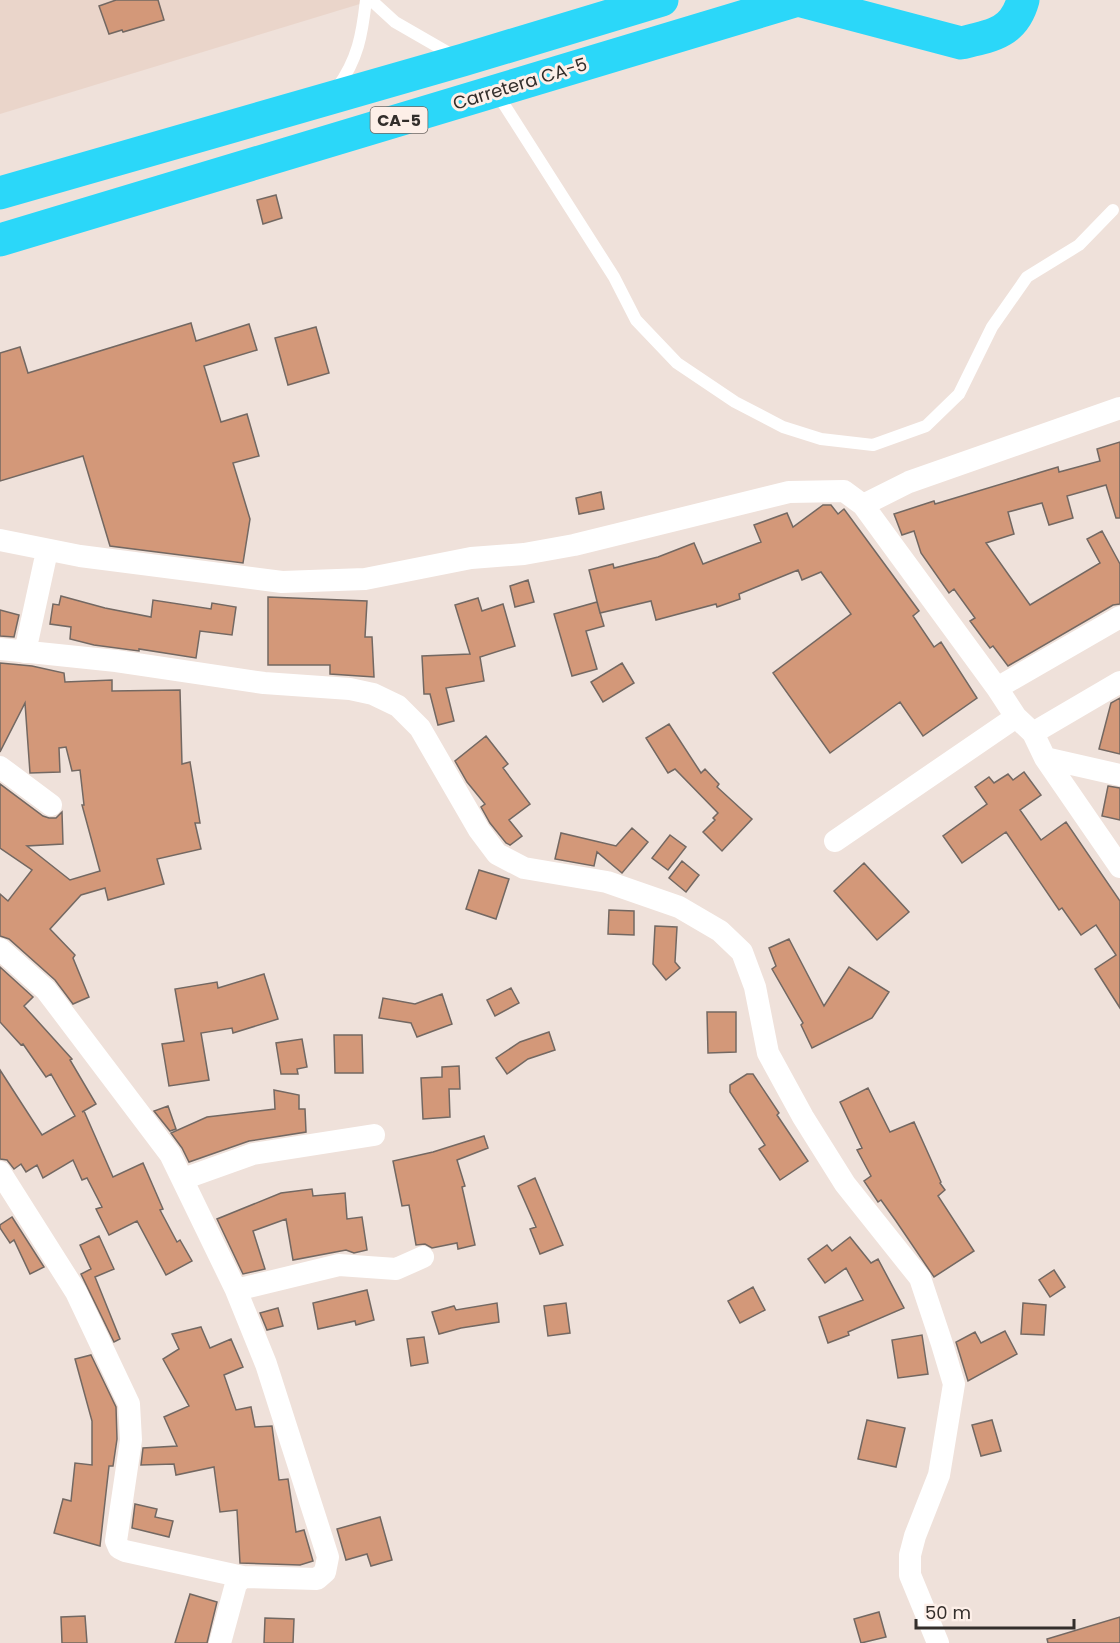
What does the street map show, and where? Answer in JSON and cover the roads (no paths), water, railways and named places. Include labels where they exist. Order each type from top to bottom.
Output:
[{"type":"highway","name":"CA-5","points":[[0,193],[330,99],[662,0]]},
{"type":"highway","points":[[798,0],[961,43],[988,37],[1010,27],[1023,0]]},
{"type":"highway","name":"Carretera CA-5","points":[[0,240],[798,0]]},
{"type":"street","points":[[862,505],[909,482],[1120,408]]},
{"type":"street","points":[[0,540],[47,551],[282,582],[365,579],[471,558],[524,554],[573,545],[789,492],[844,491],[862,505],[1016,717],[1033,733],[1045,758],[1120,867]]},
{"type":"street","points":[[25,652],[47,551]]},
{"type":"street","points":[[997,688],[1120,617]]},
{"type":"street","points":[[0,649],[116,661],[264,683],[350,689],[373,693],[398,706],[420,728],[479,830],[497,854],[524,868],[607,882],[679,907],[720,931],[742,952],[755,987],[768,1053],[803,1117],[845,1184],[920,1278],[954,1384],[939,1475],[910,1555],[910,1575],[938,1643]]},
{"type":"street","points":[[1033,733],[1120,682]]},
{"type":"street","points":[[836,841],[1016,717]]},
{"type":"street","points":[[1045,758],[1120,775]]},
{"type":"street","points":[[0,767],[51,806]]},
{"type":"street","points":[[0,950],[45,990],[170,1154],[236,1290],[266,1364],[328,1557],[326,1572],[317,1579],[243,1577],[119,1548],[116,1541],[131,1440],[129,1404],[76,1293],[0,1172]]},
{"type":"street","points":[[183,1179],[253,1154],[374,1135]]},
{"type":"street","points":[[236,1290],[339,1265],[396,1269],[423,1257]]},
{"type":"street","points":[[220,1643],[236,1584],[243,1577]]},
{"type":"lane","points":[[330,99],[350,71],[359,46],[366,0]]},
{"type":"lane","points":[[371,0],[395,22],[463,60]]},
{"type":"lane","points":[[494,92],[601,255],[636,320],[677,363],[745,407],[783,427],[821,439],[873,445],[926,426],[959,394],[992,327],[1027,277],[1079,245],[1113,210]]}]
